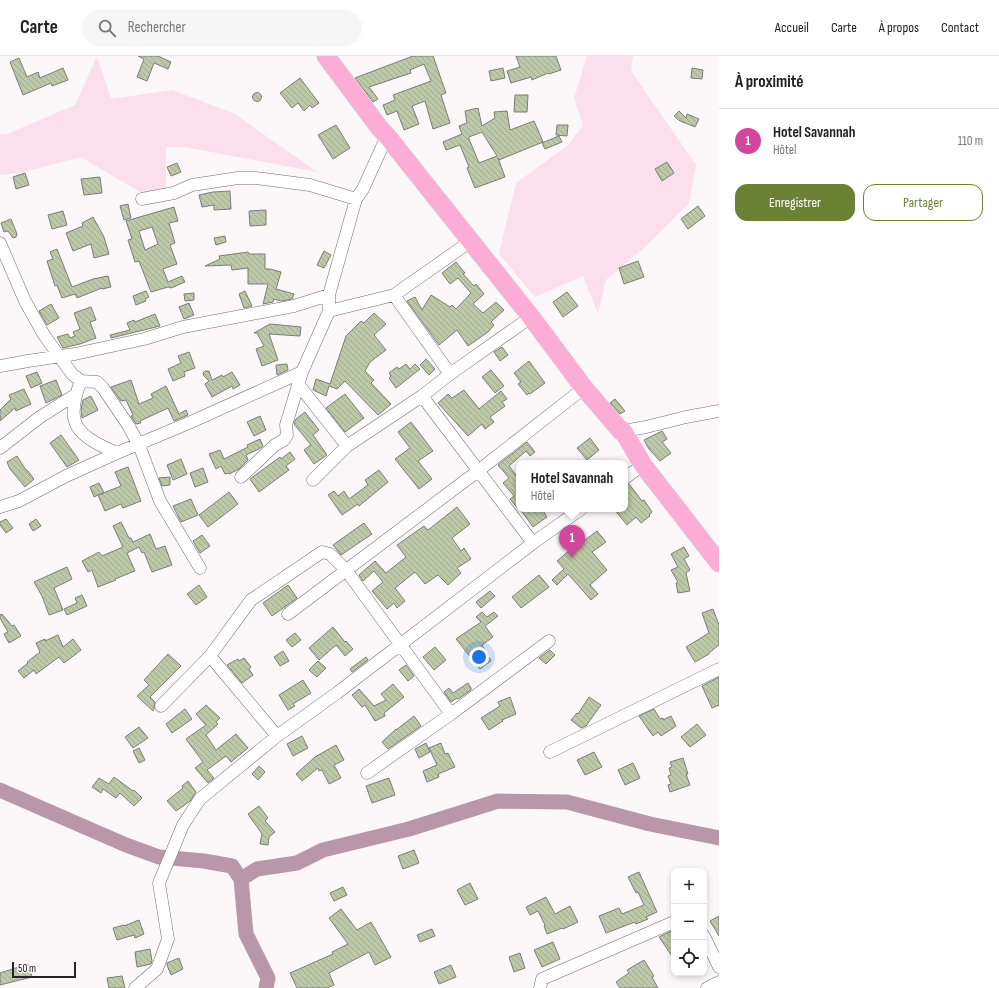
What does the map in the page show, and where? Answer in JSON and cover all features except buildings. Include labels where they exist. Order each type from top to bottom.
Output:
[{"type":"highway","points":[[326,56],[378,126],[531,317],[584,388],[621,431],[623,431],[643,465],[719,563]]},
{"type":"street","points":[[241,477],[275,445],[284,440],[287,435],[286,425],[302,372],[329,311],[329,295],[356,199],[363,189],[387,136]]},
{"type":"street","points":[[142,199],[174,193],[192,185],[238,178],[256,178],[310,185],[356,199]]},
{"type":"street","points":[[329,311],[394,296],[471,241]]},
{"type":"street","points":[[0,243],[25,301],[44,336],[72,374],[81,381],[97,382],[103,388],[128,425],[139,445],[160,501],[200,568]]},
{"type":"street","points":[[0,366],[75,354],[144,339],[183,327],[294,306],[329,295]]},
{"type":"street","points":[[394,296],[450,374]]},
{"type":"street","points":[[313,480],[347,446],[422,396],[450,374],[531,317]]},
{"type":"street","points":[[0,507],[19,501],[66,476],[302,372]]},
{"type":"street","points":[[81,381],[75,395],[75,422],[77,428],[84,436],[117,453]]},
{"type":"street","points":[[298,384],[347,446]]},
{"type":"street","points":[[288,614],[478,471],[584,388]]},
{"type":"street","points":[[0,448],[40,417],[75,395]]},
{"type":"street","points":[[422,396],[533,543]]},
{"type":"street","points":[[623,431],[646,428],[686,417],[719,411]]},
{"type":"street","points":[[628,476],[643,465]]},
{"type":"street","points":[[135,988],[157,969],[168,939],[159,883],[183,825],[200,800],[277,736],[402,645],[533,543],[577,512]]},
{"type":"street","points":[[161,706],[210,656],[250,600],[322,552],[330,554],[346,570],[451,714]]},
{"type":"street","points":[[367,773],[451,714],[549,641]]},
{"type":"street","points":[[210,656],[277,736]]},
{"type":"street","points":[[550,752],[719,669]]},
{"type":"street","points":[[543,985],[671,923]]},
{"type":"street","points":[[706,940],[719,967]]},
{"type":"street","points":[[707,988],[719,982]]},
{"type":"shaded area","points":[[97,56],[111,99],[172,90],[235,114],[317,172],[185,147],[166,147],[166,196],[145,195],[81,157],[24,172],[0,175],[0,134],[7,134],[75,105]]},
{"type":"shaded area","points":[[587,56],[633,56],[631,71],[696,165],[689,203],[645,247],[606,280],[598,314],[583,276],[535,297],[499,254],[516,183],[567,146],[583,126],[574,98]]},
{"type":"waterway","points":[[0,790],[126,845],[159,857],[204,861],[232,866],[241,879],[246,934],[268,978],[266,988]]},
{"type":"waterway","points":[[241,879],[257,869],[297,863],[323,850],[409,829],[498,801],[567,802],[650,824],[719,838]]},
{"type":"place","name":"Hotel Savannah","points":[[572,558]]}]
